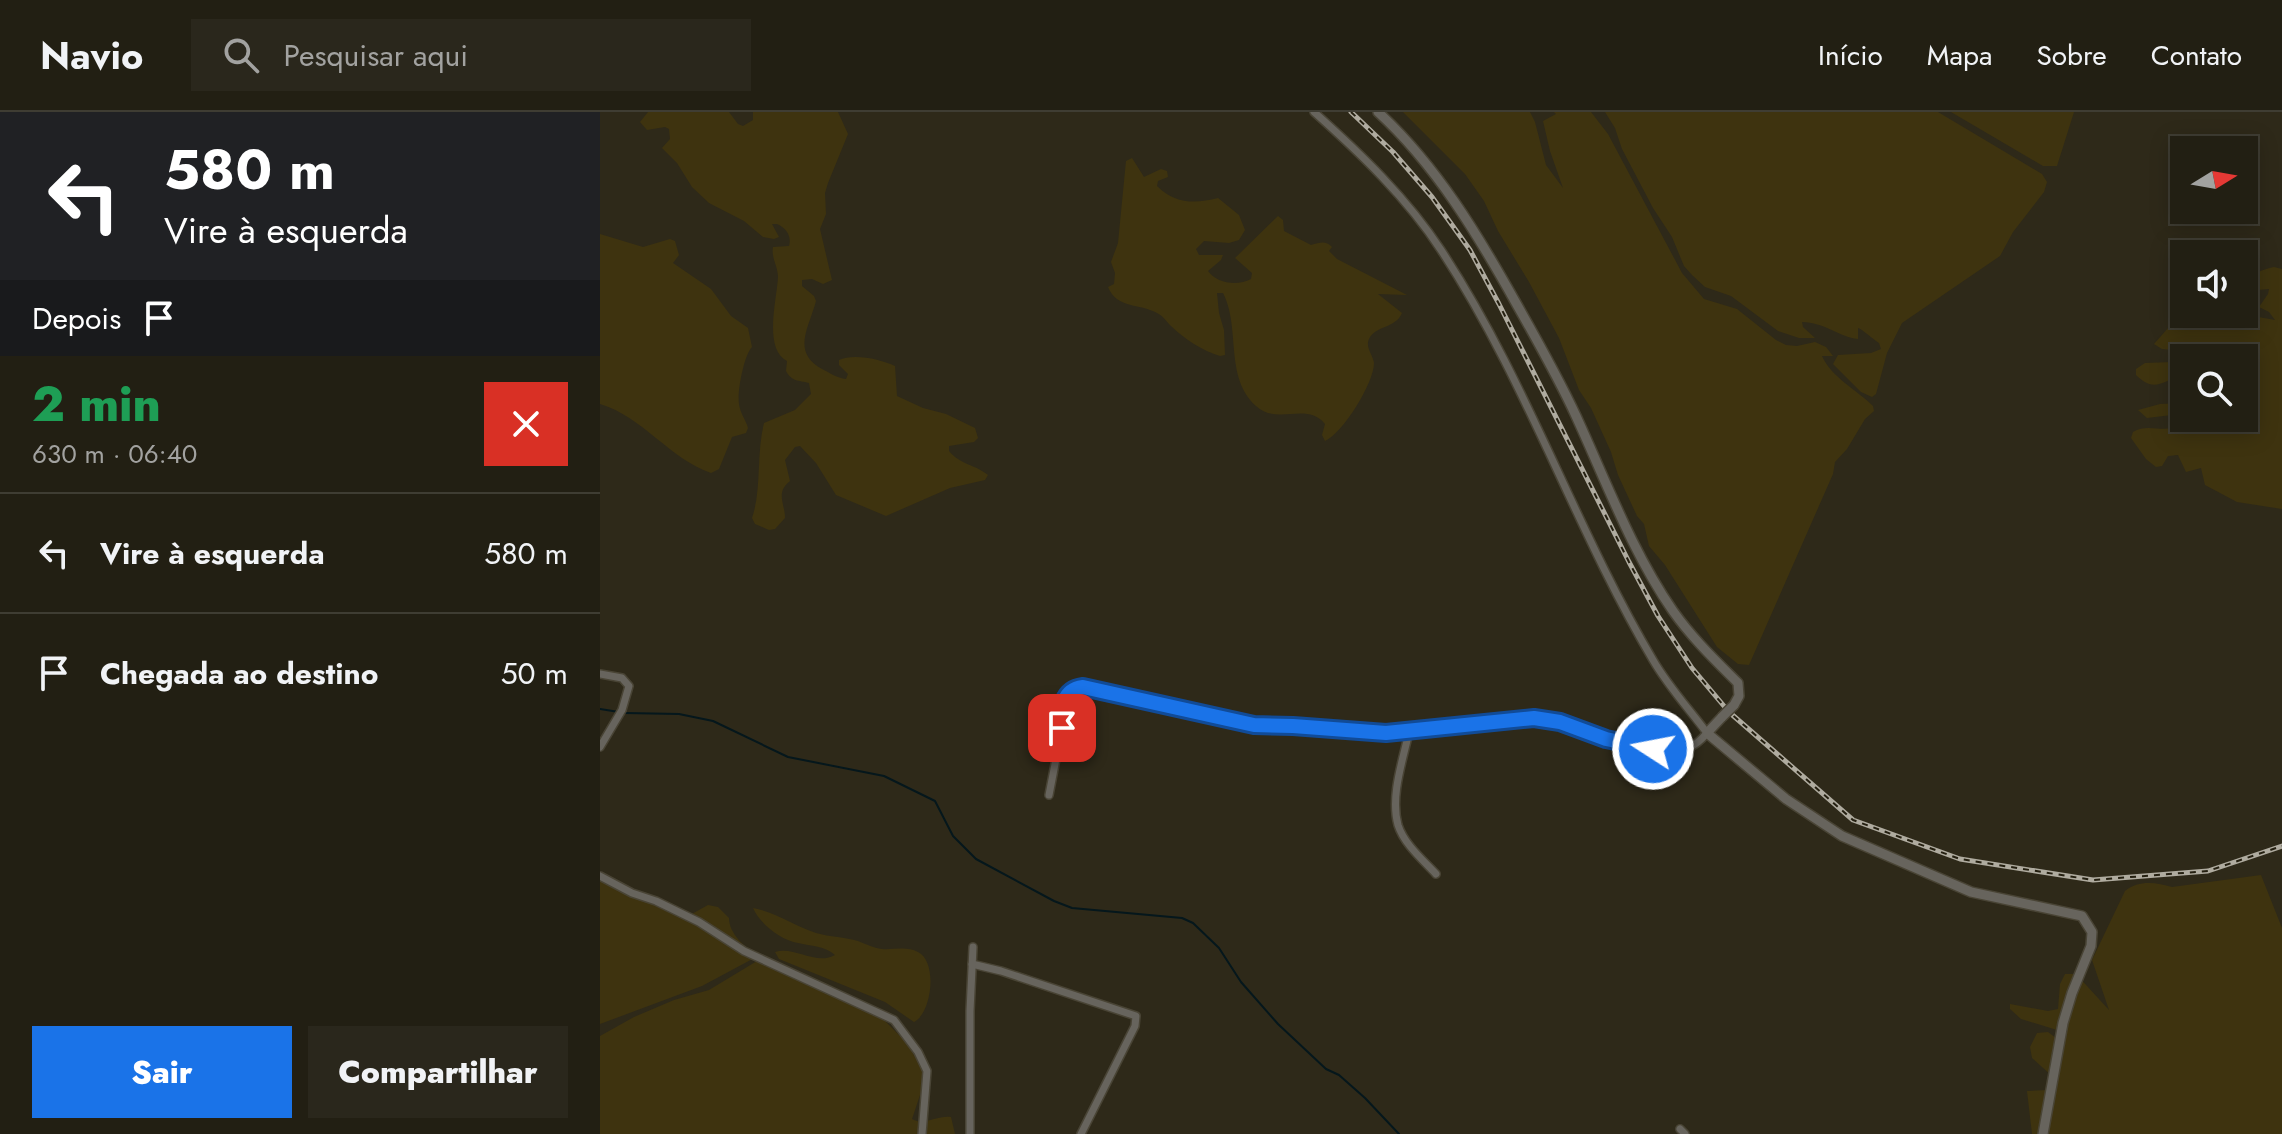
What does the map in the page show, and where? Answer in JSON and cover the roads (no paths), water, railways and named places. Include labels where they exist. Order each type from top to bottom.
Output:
[{"type":"street","points":[[1314,112],[1370,165],[1419,219],[1441,249],[1484,323],[1652,659],[1707,733],[1786,799],[1842,836],[1971,892],[2082,916],[2092,932],[2091,946],[2063,1023],[2043,1134]]},
{"type":"street","points":[[1049,795],[1062,728],[1063,702],[1070,691],[1078,687],[1254,725],[1377,733],[1534,718],[1560,722],[1606,739],[1677,751],[1695,745],[1734,705],[1740,693],[1738,683],[1703,650],[1672,609],[1618,510],[1540,345],[1496,267],[1439,179],[1378,112]]},
{"type":"street","points":[[600,674],[622,678],[629,686],[622,710],[600,747]]},
{"type":"street","points":[[1409,732],[1397,793],[1399,826],[1405,839],[1436,874]]},
{"type":"street","points":[[600,876],[699,922],[744,951],[894,1020],[918,1052],[927,1071],[922,1134]]},
{"type":"street","points":[[970,1134],[973,947]]},
{"type":"street","points":[[972,964],[1136,1016],[1135,1026],[1081,1134]]},
{"type":"waterway","points":[[600,709],[619,712]]},
{"type":"waterway","points":[[625,713],[679,714],[713,721],[788,757],[884,776],[935,801],[953,836],[976,859],[1054,901],[1072,908],[1182,918],[1193,923],[1219,948],[1241,982],[1278,1024],[1326,1069],[1339,1075],[1365,1098],[1399,1134]]},
{"type":"railway","points":[[1351,112],[1393,152],[1432,197],[1470,250],[1629,562],[1658,616],[1692,668],[1729,712],[1853,820],[1960,859],[2093,880],[2208,871],[2282,846]]}]
